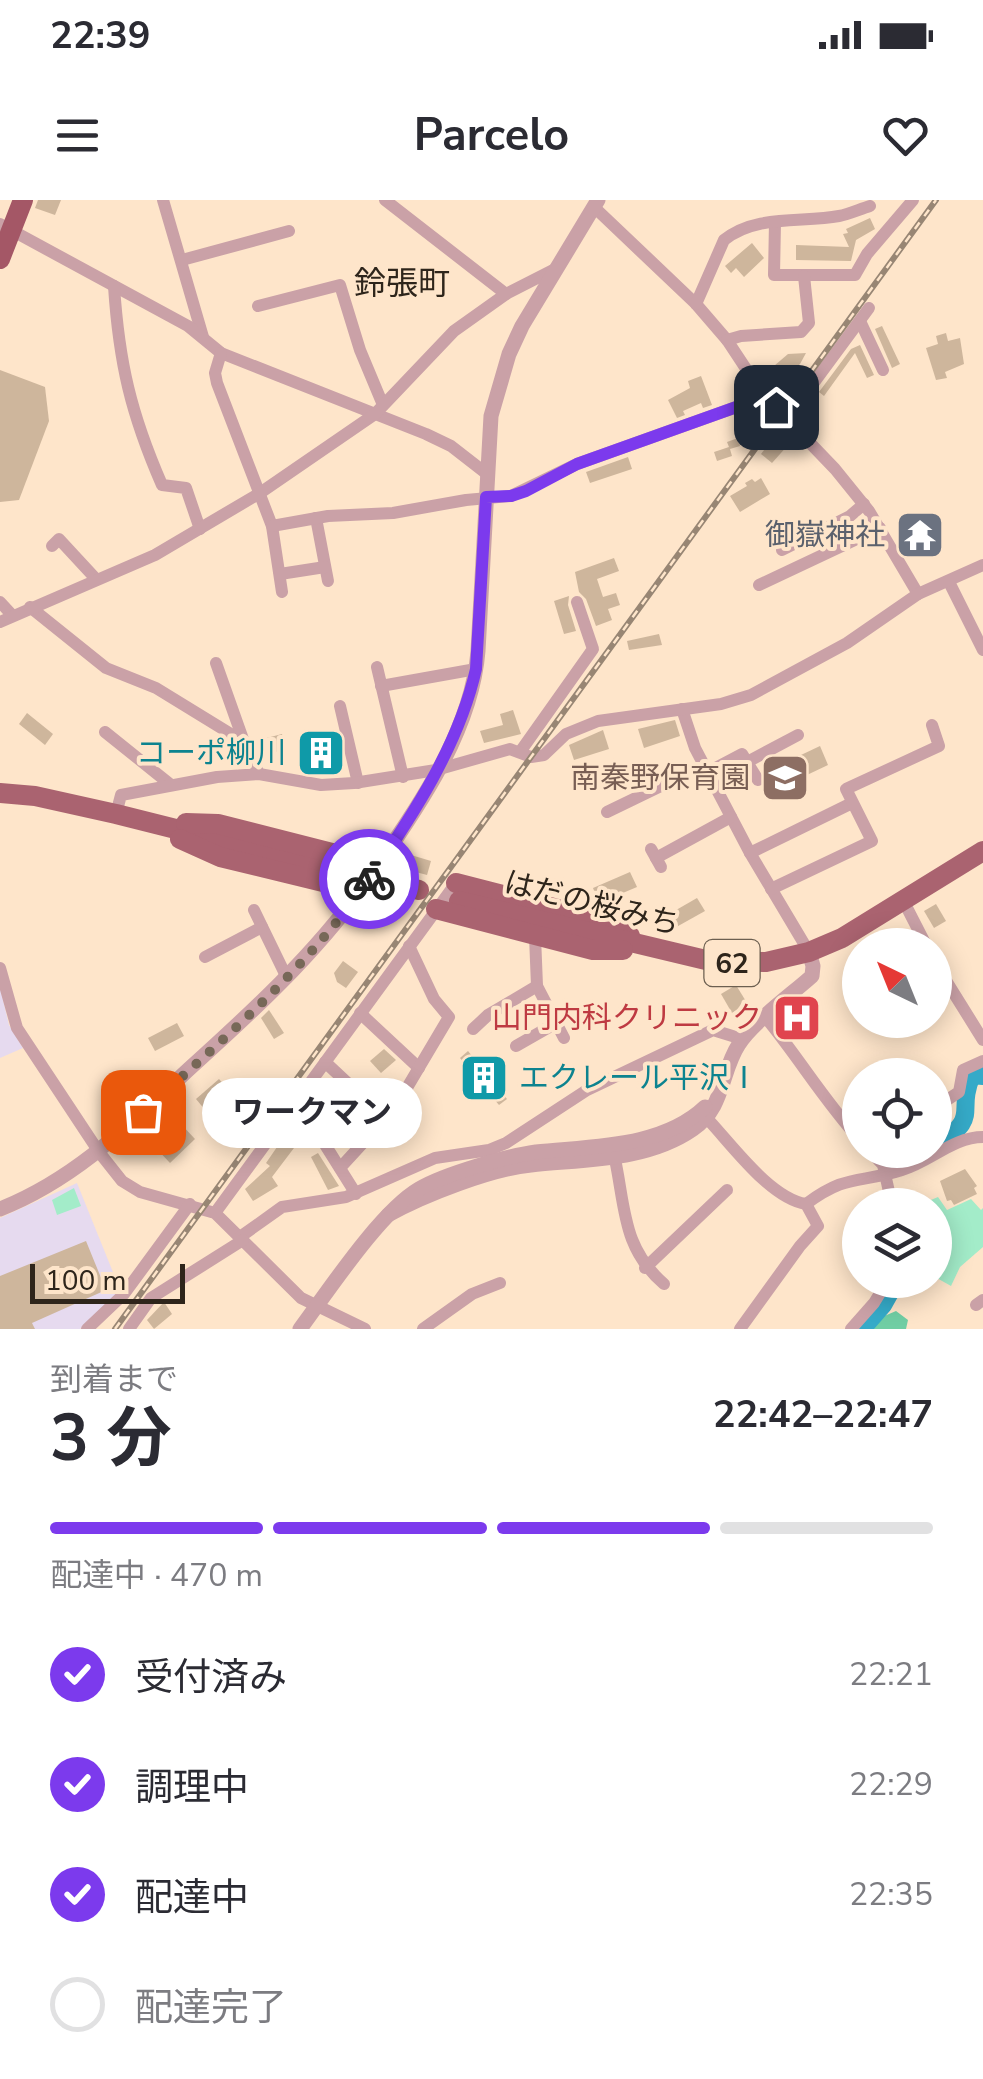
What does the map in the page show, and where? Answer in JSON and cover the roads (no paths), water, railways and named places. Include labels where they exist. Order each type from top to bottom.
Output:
[{"type":"highway","points":[[0,260],[5,228],[23,200]]},
{"type":"main road","points":[[0,793],[36,796],[116,814],[420,890]]},
{"type":"main road","points":[[164,826],[218,824],[378,866]]},
{"type":"main road","points":[[164,826],[172,835],[220,857],[362,889]]},
{"type":"main road","name":"はだの桜みち","points":[[650,948],[737,964],[809,952],[842,938],[983,851]]},
{"type":"main road","points":[[458,892],[601,920],[650,948]]},
{"type":"main road","points":[[436,909],[594,950],[650,948]]},
{"type":"street","points":[[163,200],[203,337]]},
{"type":"street","points":[[385,200],[506,294]]},
{"type":"street","points":[[775,222],[774,274],[855,274],[883,233],[913,200]]},
{"type":"street","points":[[0,1209],[53,1183],[99,1152],[287,978],[362,889],[436,770],[463,716],[476,669],[491,416],[508,354],[593,202],[696,304],[728,340],[762,394],[835,469],[880,528],[918,594]]},
{"type":"street","points":[[696,304],[724,240],[733,233],[775,222],[838,216],[868,203],[883,233]]},
{"type":"street","points":[[5,228],[203,337],[221,353],[379,410],[452,446],[487,474]]},
{"type":"street","points":[[182,260],[290,231]]},
{"type":"street","points":[[0,602],[6,619],[155,555],[260,494],[379,410],[454,330],[506,294],[553,270]]},
{"type":"street","points":[[728,340],[801,332],[809,323],[804,276]]},
{"type":"street","points":[[258,306],[340,285],[379,410]]},
{"type":"street","points":[[114,286],[122,374],[138,426],[162,486],[186,488],[200,530]]},
{"type":"street","points":[[786,419],[869,308]]},
{"type":"street","points":[[860,321],[883,370]]},
{"type":"street","points":[[221,353],[215,373],[217,384],[272,526],[282,592]]},
{"type":"street","points":[[272,526],[511,496],[577,464],[653,439],[756,400],[762,394]]},
{"type":"street","points":[[782,550],[799,536],[850,516],[864,504]]},
{"type":"street","points":[[280,574],[327,574],[316,518]]},
{"type":"street","points":[[759,585],[790,576],[880,528]]},
{"type":"street","points":[[56,539],[96,578]]},
{"type":"street","points":[[116,814],[121,795],[171,785],[259,774],[320,784],[358,783],[436,770],[510,749],[531,757],[544,754],[566,734],[598,721],[751,696],[846,643],[918,594],[983,564]]},
{"type":"street","points":[[949,582],[983,650]]},
{"type":"street","points":[[520,752],[594,649],[577,602]]},
{"type":"street","points":[[30,607],[106,668],[156,688],[244,742]]},
{"type":"street","points":[[216,663],[259,774]]},
{"type":"street","points":[[377,667],[403,777]]},
{"type":"street","points":[[381,686],[476,669]]},
{"type":"street","points":[[340,706],[358,783]]},
{"type":"street","points":[[300,1329],[388,1215],[424,1185],[537,1152],[613,1151],[704,1115],[742,1039],[812,976],[814,966],[809,952],[731,817],[682,709]]},
{"type":"street","points":[[771,889],[872,841],[846,790],[940,746],[932,726]]},
{"type":"street","points":[[104,732],[171,785]]},
{"type":"street","points":[[749,761],[792,736]]},
{"type":"street","points":[[607,812],[650,786],[742,754],[758,780]]},
{"type":"street","points":[[750,853],[852,803]]},
{"type":"street","points":[[656,858],[693,843],[731,817]]},
{"type":"street","points":[[216,1213],[436,909],[458,892]]},
{"type":"street","points":[[904,902],[917,928]]},
{"type":"street","points":[[254,910],[287,978]]},
{"type":"street","points":[[210,937],[211,954],[262,927]]},
{"type":"street","points":[[534,936],[538,986],[564,1038]]},
{"type":"street","points":[[340,1168],[386,1120],[449,1017],[434,1000],[409,946]]},
{"type":"street","points":[[0,968],[17,1028],[122,1181],[140,1192],[216,1213],[301,1298],[363,1329]]},
{"type":"street","points":[[472,1028],[538,986]]},
{"type":"street","points":[[952,990],[983,1040]]},
{"type":"street","points":[[360,1013],[419,1068]]},
{"type":"street","points":[[766,1018],[842,1121]]},
{"type":"street","points":[[515,1026],[520,1044],[558,1022]]},
{"type":"street","points":[[493,1162],[506,1143],[588,1090],[713,1030],[742,1039]]},
{"type":"street","points":[[952,1097],[959,1092],[963,1070],[983,1061]]},
{"type":"street","points":[[325,1062],[386,1120]]},
{"type":"street","points":[[297,1100],[356,1194]]},
{"type":"street","points":[[704,1115],[767,1183],[795,1202],[806,1204],[829,1187],[851,1178],[904,1170],[965,1140],[983,1137]]},
{"type":"street","points":[[613,1151],[629,1235],[645,1268],[664,1284]]},
{"type":"street","points":[[129,1329],[151,1298],[242,1239],[282,1207],[356,1194],[435,1158],[493,1162]]},
{"type":"street","points":[[882,1168],[889,1188]]},
{"type":"street","points":[[645,1268],[727,1190]]},
{"type":"street","points":[[87,1329],[124,1294],[190,1204]]},
{"type":"street","points":[[740,1329],[818,1226],[806,1204]]},
{"type":"street","points":[[423,1329],[472,1294],[500,1282]]},
{"type":"street","points":[[851,1329],[877,1298]]},
{"type":"waterway","points":[[952,1134],[963,1120],[972,1075],[983,1076]]},
{"type":"waterway","points":[[862,1329],[887,1298]]},
{"type":"railway","points":[[115,1329],[936,200]]},
{"type":"place","name":"御嶽神社","points":[[920,535]]},
{"type":"place","name":"コーポ柳川","points":[[321,753]]},
{"type":"place","name":"南秦野保育園","points":[[785,778]]},
{"type":"place","name":"山門内科クリニック","points":[[797,1018]]},
{"type":"place","name":"エクレール平沢Ⅰ","points":[[484,1078]]},
{"type":"place","name":"ワークマン","points":[[143,1112]]},
{"type":"district","name":"鈴張町","points":[[402,283]]}]
